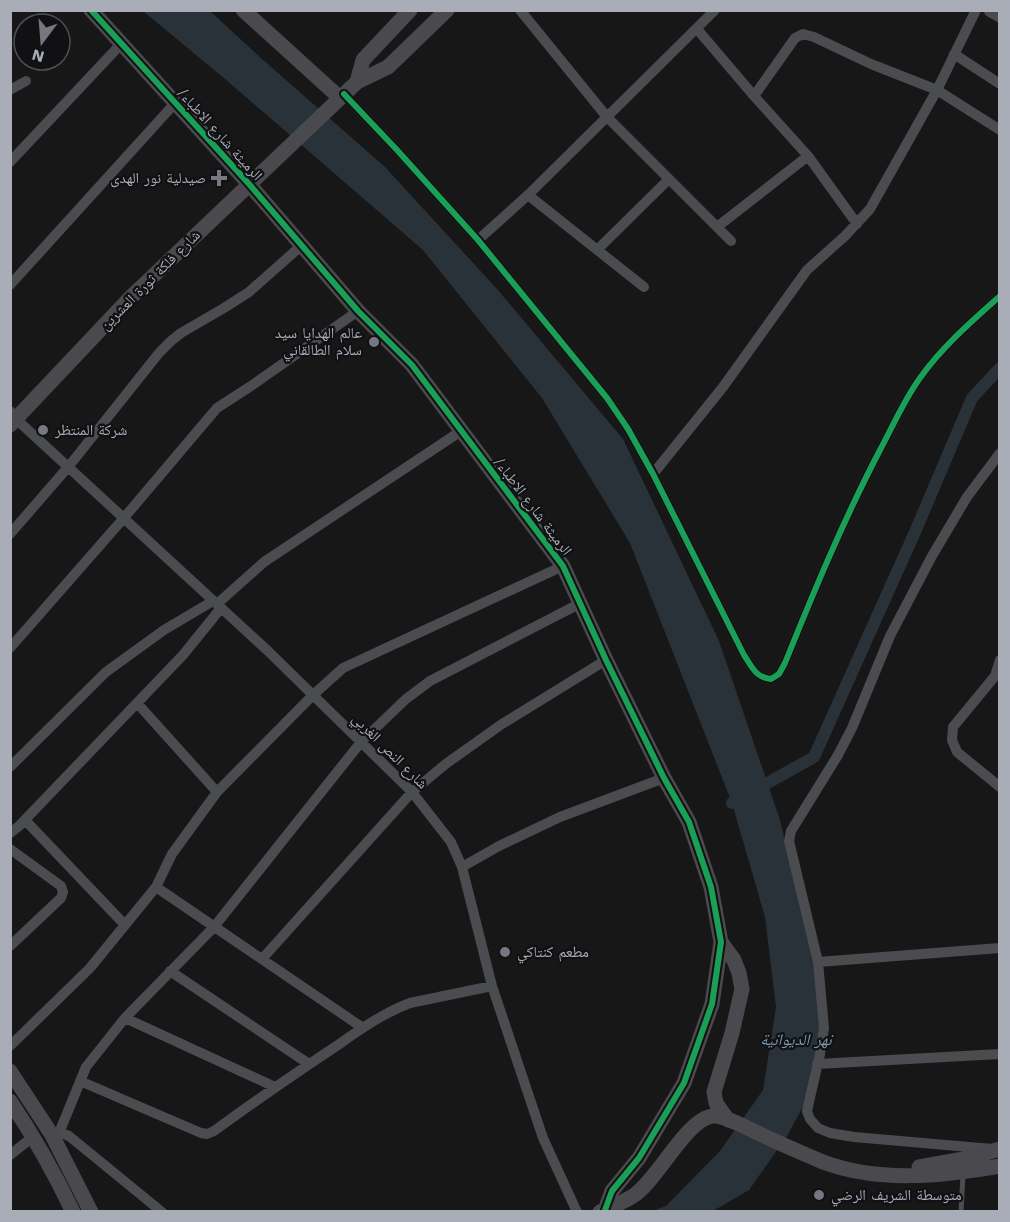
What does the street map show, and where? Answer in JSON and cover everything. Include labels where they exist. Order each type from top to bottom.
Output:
[{"type":"street","name":"/الرميثة شارع الاطباء","points":[[91,10],[249,184],[358,312],[412,365],[563,566],[579,604],[664,778],[689,822],[711,887],[721,942],[712,1004],[684,1083],[639,1158],[612,1191],[602,1210]]},
{"type":"street","points":[[245,10],[397,150],[478,240],[607,398],[628,429],[653,474],[744,655],[755,672],[763,678],[771,679],[779,674],[785,663],[861,485],[907,398],[940,354],[999,296]]},
{"type":"street","points":[[357,82],[363,60],[410,10]]},
{"type":"street","points":[[357,82],[388,67],[447,10]]},
{"type":"street","points":[[520,10],[607,117],[731,240]]},
{"type":"street","points":[[478,240],[528,195],[715,10]]},
{"type":"street","points":[[653,474],[723,387],[807,270],[845,237],[870,209],[937,90],[976,10]]},
{"type":"street","points":[[991,10],[999,15]]},
{"type":"street","points":[[697,29],[808,156],[856,224]]},
{"type":"street","points":[[754,96],[795,38],[803,34],[937,90],[999,130]]},
{"type":"street","points":[[10,162],[122,42]]},
{"type":"street","points":[[954,54],[999,84]]},
{"type":"street","points":[[10,90],[26,81]]},
{"type":"street","name":"شارع فلكة ثورة العشرين","points":[[12,418],[131,297],[357,82]]},
{"type":"street","points":[[10,285],[176,102]]},
{"type":"street","points":[[717,227],[808,156]]},
{"type":"street","points":[[597,250],[669,179]]},
{"type":"street","points":[[528,195],[644,287]]},
{"type":"street","points":[[10,534],[171,341],[249,292],[302,245]]},
{"type":"street","points":[[10,648],[216,408],[358,312]]},
{"type":"street","name":"شارع النص الغربي","points":[[12,418],[69,466],[313,695],[412,792],[451,842],[462,867],[492,986],[543,1138],[577,1212]]},
{"type":"street","points":[[10,833],[183,655],[217,604],[264,562],[461,431]]},
{"type":"street","points":[[999,453],[967,497],[932,556],[890,636],[852,728],[791,831],[789,841],[818,963],[824,1029],[807,1110],[810,1119],[818,1128],[830,1133],[854,1137],[999,1149]]},
{"type":"street","points":[[10,1046],[90,968],[156,887],[172,854],[218,792],[313,695],[343,668],[563,566]]},
{"type":"street","points":[[10,767],[106,672],[164,630],[217,604]]},
{"type":"street","points":[[56,1134],[86,1067],[125,1018],[214,927],[361,742],[406,699],[430,681],[579,604]]},
{"type":"street","points":[[262,959],[412,792],[447,763],[502,724],[606,660]]},
{"type":"street","points":[[999,660],[997,678],[953,727],[952,740],[957,752],[999,787]]},
{"type":"street","points":[[137,703],[218,792]]},
{"type":"street","points":[[462,867],[499,846],[560,817],[664,778]]},
{"type":"street","points":[[25,820],[125,925]]},
{"type":"street","points":[[10,849],[61,886],[63,892],[61,898],[12,941]]},
{"type":"street","points":[[156,887],[363,1028]]},
{"type":"street","points":[[721,942],[734,960],[742,989],[732,1033],[714,1092],[716,1103],[728,1120]]},
{"type":"street","points":[[818,963],[999,948]]},
{"type":"street","points":[[170,971],[309,1064]]},
{"type":"street","points":[[80,1081],[207,1134],[363,1028],[399,1007],[492,986]]},
{"type":"street","points":[[125,1018],[275,1087]]},
{"type":"street","points":[[817,1064],[999,1054]]},
{"type":"street","points":[[10,1071],[56,1134],[91,1212]]},
{"type":"street","points":[[10,1101],[49,1162],[69,1210]]},
{"type":"street","points":[[602,1210],[633,1196],[646,1185],[696,1123],[713,1116],[728,1120],[825,1162],[853,1171],[908,1176],[963,1172],[999,1166]]},
{"type":"street","points":[[10,1155],[36,1140],[64,1134],[162,1212]]},
{"type":"street","points":[[853,1171],[908,1169],[964,1159],[999,1149]]},
{"type":"lane","points":[[961,1212],[963,1172]]},
{"type":"water","name":"نهر الديوانية","points":[[143,11],[210,11],[385,167],[497,289],[623,439],[719,641],[779,817],[811,944],[822,1032],[806,1101],[787,1136],[749,1190],[713,1211],[652,1211],[666,1206],[720,1151],[763,1090],[776,1007],[765,917],[732,803],[630,543],[542,398],[423,250]]},
{"type":"waterway","points":[[732,803],[814,757],[915,532],[972,398],[1000,368]]},
{"type":"cycle path","points":[[91,10],[249,184],[358,311],[412,365],[563,566],[664,778],[689,822],[711,887],[721,942],[712,1004],[684,1083],[639,1158],[612,1191],[605,1210]]},
{"type":"cycle path","points":[[344,94],[478,240],[607,398],[628,429],[653,474],[744,655],[762,677],[771,679],[779,674],[785,663],[842,529],[909,395],[938,356],[1000,296]]},
{"type":"place","name":"صيدلية نور الهدى","points":[[219,178]]},
{"type":"place","name":"عالم الهدايا سيد سلام الطالقاني","points":[[374,342]]},
{"type":"place","name":"شركة المنتظر","points":[[43,430]]},
{"type":"place","name":"مطعم كنتاكي","points":[[505,952]]},
{"type":"place","name":"متوسطة الشريف الرضي","points":[[819,1195]]}]
